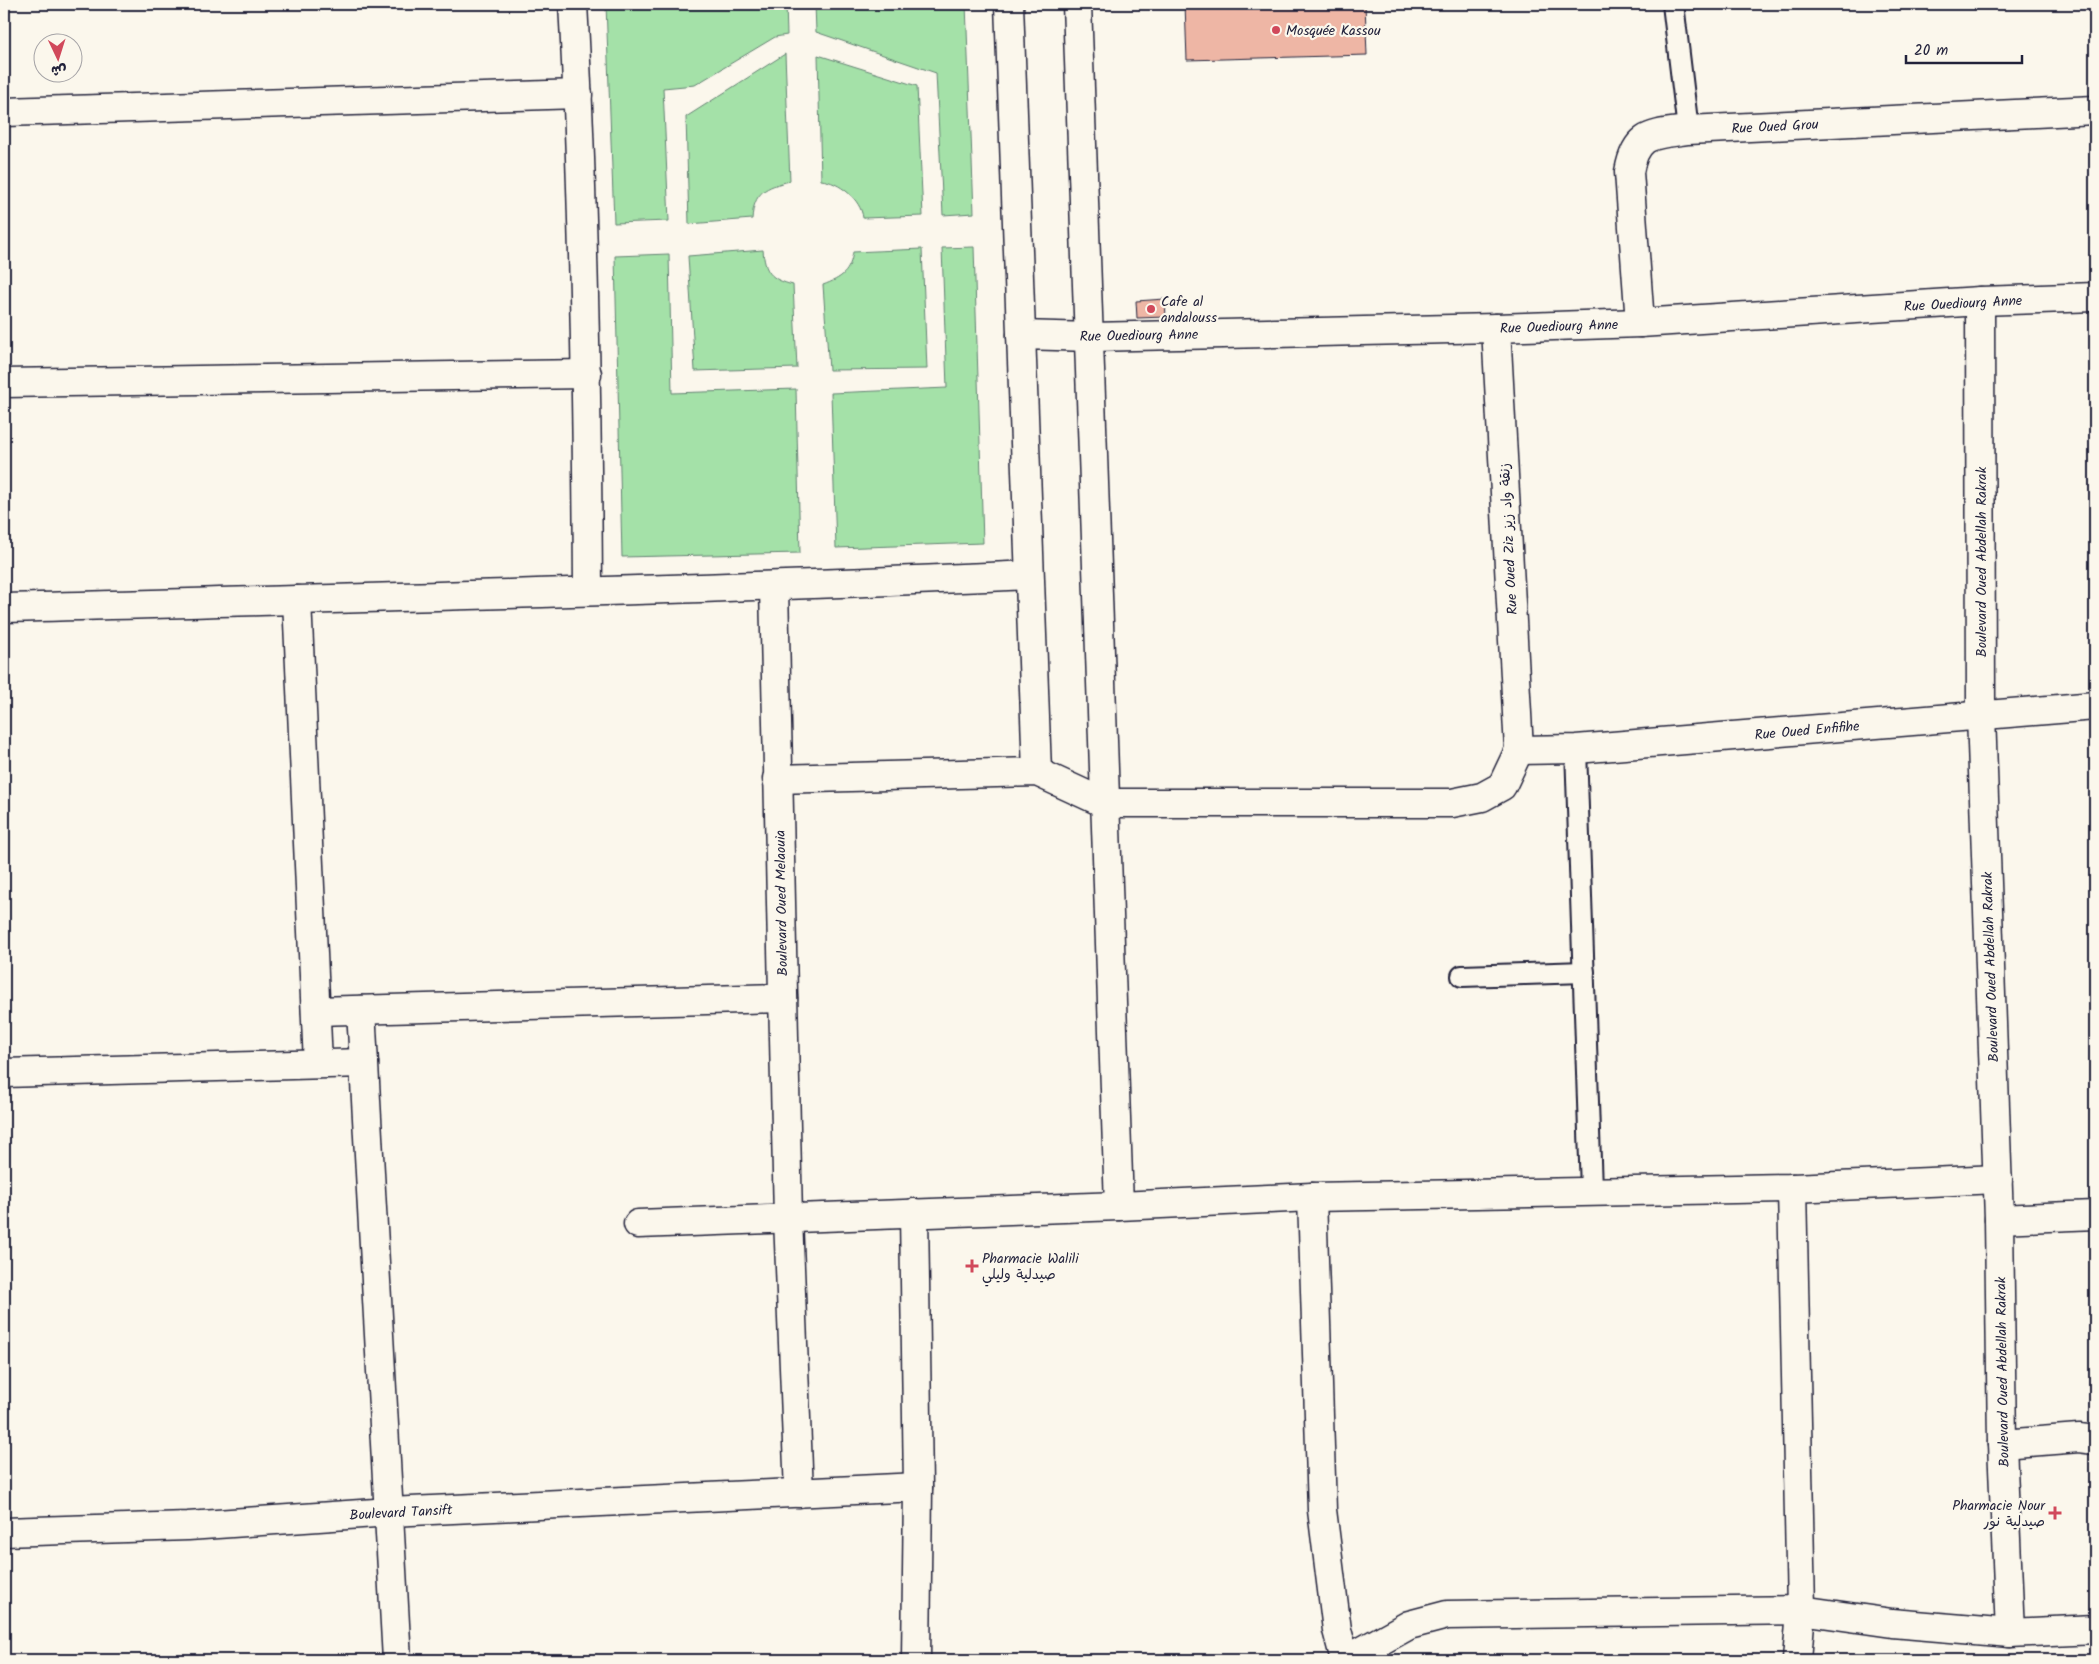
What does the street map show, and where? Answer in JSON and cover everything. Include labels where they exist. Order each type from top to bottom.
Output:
[{"type":"street","points":[[572,4],[578,94],[586,374],[588,590]]},
{"type":"street","points":[[1010,4],[1037,772]]},
{"type":"street","points":[[1077,4],[1091,337],[1104,803],[1119,1206]]},
{"type":"street","points":[[4,112],[578,94]]},
{"type":"street","name":"Rue Oued Grou","points":[[1640,322],[1630,172],[1632,153],[1640,142],[1654,134],[1688,130],[2095,110]]},
{"type":"street","name":"Rue Ouediourg Anne","points":[[1021,335],[1091,337],[1496,328],[1640,322],[1980,301],[2095,296]]},
{"type":"street","name":"Boulevard Oued Abdellah Rakrak","points":[[1980,301],[1981,715],[1998,1179],[2002,1444],[2010,1633]]},
{"type":"street","name":"Rue Oued Ziz زنقة واد زيز","points":[[1496,328],[1519,750]]},
{"type":"street","points":[[4,383],[586,374]]},
{"type":"street","points":[[4,608],[588,590],[774,587],[1030,575]]},
{"type":"street","name":"Boulevard Oued Melaouia","points":[[774,587],[788,1218],[799,1493]]},
{"type":"street","points":[[296,600],[318,1064]]},
{"type":"street","name":"Rue Oued Enfifihe","points":[[1519,750],[1576,749],[2095,706]]},
{"type":"street","points":[[777,779],[1037,772],[1104,803],[1452,803],[1482,797],[1502,786],[1519,750]]},
{"type":"street","points":[[316,1011],[783,998]]},
{"type":"street","points":[[361,1010],[397,1660]]},
{"type":"street","points":[[4,1073],[364,1063]]},
{"type":"street","points":[[638,1224],[1312,1197],[1591,1190],[1792,1188],[1998,1179]]},
{"type":"street","points":[[1792,1188],[1801,1610],[1797,1660]]},
{"type":"street","points":[[1312,1197],[1322,1510],[1337,1630],[1346,1660],[1409,1625],[1447,1615],[1801,1610],[1892,1622],[2010,1633],[2095,1630]]},
{"type":"street","points":[[914,1213],[918,1487],[916,1660]]},
{"type":"street","points":[[1999,1219],[2095,1215]]},
{"type":"street","points":[[2002,1444],[2080,1438],[2095,1440]]},
{"type":"street","name":"Boulevard Tansift","points":[[4,1535],[188,1526],[390,1512],[918,1487]]},
{"type":"lane","points":[[1673,4],[1688,130]]},
{"type":"lane","points":[[1576,749],[1591,1190]]},
{"type":"lane","points":[[1462,976],[1584,972]]},
{"type":"green space","points":[[606,4],[786,4],[787,35],[775,37],[695,85],[663,88],[669,221],[614,223]]},
{"type":"green space","points":[[815,4],[966,4],[974,213],[943,215],[936,73],[816,32]]},
{"type":"green space","points":[[785,54],[790,181],[762,192],[755,203],[752,219],[689,224],[686,117]]},
{"type":"green space","points":[[818,55],[917,86],[923,216],[863,218],[854,198],[835,184],[821,180]]},
{"type":"green space","points":[[974,247],[983,543],[836,548],[831,393],[947,388],[942,248]]},
{"type":"green space","points":[[922,249],[927,369],[829,370],[823,285],[835,280],[844,273],[850,265],[853,252]]},
{"type":"green space","points":[[763,250],[765,264],[770,274],[779,280],[793,285],[797,368],[695,371],[688,256]]},
{"type":"green space","points":[[669,254],[672,393],[796,389],[800,553],[622,557],[615,256]]},
{"type":"building","name":"Mosquée Kassou","points":[[1185,4],[1365,4],[1367,55],[1187,60]]},
{"type":"building","name":"Cafe al andalouss","points":[[1165,299],[1166,317],[1137,318],[1136,301]]},
{"type":"place","name":"Mosquée Kassou","points":[[1276,30]]},
{"type":"place","name":"Cafe al andalouss","points":[[1151,309]]},
{"type":"place","name":"Pharmacie Walili صيدلية وليلي","points":[[972,1266]]},
{"type":"place","name":"Pharmacie Nour صيدلية نور","points":[[2055,1513]]}]
